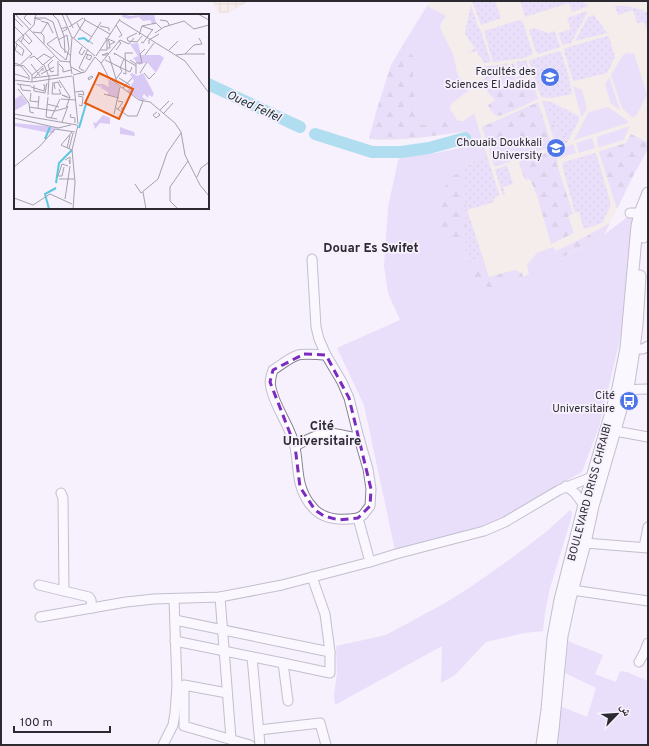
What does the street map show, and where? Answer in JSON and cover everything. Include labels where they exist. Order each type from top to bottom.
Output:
[{"type":"main road","name":"BOULEVARD DRISS CHRAIBI","points":[[551,711],[553,638],[566,574],[592,477],[626,386],[626,348],[637,226],[639,213],[648,193]]},
{"type":"main road","name":"BOULEVARD DRISS CHRAIBI","points":[[551,745],[549,729],[562,636],[593,506],[615,431],[634,349],[645,238],[639,213]]},
{"type":"main road","name":"BOULEVARD DRISS CHRAIBI","points":[[542,745],[549,729]]},
{"type":"street","points":[[312,259],[316,327],[319,339],[326,356],[342,382],[349,398],[368,469],[371,489],[370,506],[363,516],[358,518],[339,520],[324,516],[315,510],[307,500],[300,487],[295,446],[271,389],[270,382],[273,370],[291,358],[298,355],[326,356]]},
{"type":"street","points":[[634,349],[643,349],[648,346]]},
{"type":"street","points":[[626,386],[648,389]]},
{"type":"street","points":[[615,431],[648,437]]},
{"type":"street","points":[[295,446],[318,434],[328,433],[359,438]]},
{"type":"street","points":[[40,617],[126,602],[154,599],[220,597],[282,585],[484,531],[505,522],[566,486],[592,477]]},
{"type":"street","points":[[566,486],[584,505]]},
{"type":"street","points":[[61,493],[63,498],[64,591]]},
{"type":"street","points":[[358,518],[370,562]]},
{"type":"street","points":[[585,544],[646,548],[648,527]]},
{"type":"street","points":[[175,641],[330,673],[330,652],[325,614],[312,576]]},
{"type":"street","points":[[39,585],[89,597],[92,608]]},
{"type":"street","points":[[572,590],[648,600]]},
{"type":"street","points":[[220,597],[231,739]]},
{"type":"street","points":[[163,745],[173,725],[175,713],[177,686],[174,599]]},
{"type":"street","points":[[174,620],[330,652]]},
{"type":"street","points":[[639,662],[648,643]]},
{"type":"street","points":[[252,656],[260,745]]},
{"type":"street","points":[[283,663],[288,701]]},
{"type":"street","points":[[227,693],[184,685],[184,726],[250,745]]},
{"type":"street","points":[[259,730],[320,723],[326,745]]},
{"type":"highlighted area","points":[[304,354],[326,355],[349,398],[371,489],[370,506],[358,518],[339,520],[324,516],[315,510],[300,487],[295,446],[270,382],[273,370]]},
{"type":"shaded area","points":[[212,1],[249,1],[230,12],[223,14],[218,12]]},
{"type":"shaded area","name":"Chouaib Doukkali University","points":[[430,1],[648,1],[648,149],[604,235],[553,263],[482,295],[466,255],[464,132],[412,139],[369,139],[391,65]]},
{"type":"green space","points":[[472,1],[495,1],[501,18],[481,25]]},
{"type":"green space","points":[[520,1],[581,1],[589,6],[572,12],[569,3],[525,17]]},
{"type":"green space","points":[[471,5],[491,62],[483,63],[482,57],[479,57],[477,51],[467,54],[475,48],[466,36],[465,32]]},
{"type":"green space","points":[[427,6],[446,16],[440,27],[455,59],[457,73],[463,81],[473,87],[451,104],[450,109],[458,121],[464,121],[474,113],[488,159],[485,157],[465,166],[466,255],[482,295],[529,274],[527,265],[536,253],[554,247],[559,260],[604,235],[626,218],[633,217],[634,220],[621,335],[599,427],[582,472],[530,501],[503,519],[476,528],[395,550],[364,405],[337,348],[400,320],[388,293],[384,266],[388,207],[398,161],[404,156],[431,154],[465,147],[465,132],[454,133],[453,128],[439,124],[417,125],[413,83],[413,72],[416,61],[403,45]]},
{"type":"green space","points":[[615,6],[632,7],[648,13],[648,27],[646,28],[644,22],[637,23],[633,10],[618,15]]},
{"type":"green space","points":[[587,11],[571,43],[563,45],[558,33],[571,29],[567,18]]},
{"type":"green space","points":[[594,15],[607,33],[575,41],[588,17]]},
{"type":"green space","points":[[519,20],[523,22],[533,54],[524,58],[493,62],[484,31]]},
{"type":"green space","points":[[534,28],[548,33],[555,31],[560,47],[539,54],[536,52],[529,30]]},
{"type":"green space","points":[[607,36],[609,37],[615,57],[607,73],[575,81],[573,80],[564,51],[565,48]]},
{"type":"green space","points":[[403,45],[417,61],[413,72],[413,83],[417,125],[439,124],[439,116],[442,116],[448,118],[453,127],[454,133],[401,139],[369,139],[391,65]]},
{"type":"green space","points":[[559,51],[561,52],[569,78],[572,94],[552,98],[541,97],[529,61]]},
{"type":"green space","points":[[628,52],[629,54],[634,53],[647,95],[636,116],[633,118],[622,108],[611,75],[623,55]]},
{"type":"green space","points":[[526,60],[531,76],[518,79],[517,78],[519,76],[516,62]]},
{"type":"green space","points":[[509,63],[485,86],[480,80],[485,79],[486,76],[484,66]]},
{"type":"green space","points":[[513,63],[517,75],[515,77],[517,83],[532,79],[538,99],[498,116],[490,110],[488,105],[495,100],[487,89]]},
{"type":"green space","points":[[609,77],[620,110],[611,104],[605,85]]},
{"type":"green space","points":[[573,86],[582,90],[587,109],[582,117],[581,116]]},
{"type":"green space","points":[[542,101],[546,101],[557,134],[561,133],[565,136],[565,140],[560,145],[556,145],[555,143]]},
{"type":"green space","points":[[546,101],[579,116],[579,120],[567,143],[560,145],[565,140],[565,136],[561,133],[557,134]]},
{"type":"green space","points":[[538,102],[552,146],[498,166],[494,166],[482,127]]},
{"type":"green space","points":[[608,107],[628,121],[628,123],[574,140],[588,113]]},
{"type":"green space","points":[[630,126],[623,140],[600,147],[598,146],[597,137]]},
{"type":"green space","points":[[631,134],[648,143],[648,149],[617,209],[599,152],[626,143]]},
{"type":"green space","points":[[592,138],[595,148],[579,153],[576,143]]},
{"type":"green space","points":[[573,144],[576,153],[560,158],[557,149]]},
{"type":"green space","points":[[555,151],[558,161],[557,164],[573,214],[568,216],[574,233],[551,244],[537,196],[530,179],[525,180],[519,163],[522,160]]},
{"type":"green space","points":[[595,153],[611,205],[602,223],[584,229],[579,212],[575,213],[562,165],[564,162]]},
{"type":"green space","points":[[485,157],[488,159],[499,194],[493,199],[494,202],[467,210],[483,258],[469,263],[466,255],[465,166]]},
{"type":"green space","points":[[507,165],[513,184],[503,187],[505,194],[503,195],[495,170]]},
{"type":"green space","points":[[465,170],[466,241],[449,236],[438,222],[438,214],[447,181],[450,177]]},
{"type":"green space","points":[[610,223],[604,235],[558,260],[556,251]]},
{"type":"green space","points":[[483,258],[489,277],[515,270],[522,273],[523,277],[482,295],[469,263]]},
{"type":"green space","points":[[570,510],[572,513],[571,519],[550,588],[543,631],[524,633],[486,642],[455,675],[441,683],[442,646],[335,705],[334,694],[337,674],[336,646],[386,635],[445,603],[509,560],[546,532]]},
{"type":"green space","points":[[568,641],[603,655],[595,674],[616,682],[620,671],[627,672],[648,681],[648,745],[554,745],[560,706],[587,717],[596,688],[565,673]]},
{"type":"waterway","name":"Oued Felfel","points":[[209,84],[300,127]]},
{"type":"waterway","name":"Oued Felfel","points":[[315,134],[372,152],[401,152],[429,148],[465,138]]},
{"type":"place","name":"Facultés des Sciences El Jadida","points":[[550,77]]},
{"type":"place","name":"Chouaib Doukkali University","points":[[556,148]]},
{"type":"place","name":"Cité Universitaire","points":[[629,401]]},
{"type":"district","name":"Douar Es Swifet","points":[[371,247]]},
{"type":"district","name":"Cité Universitaire","points":[[322,432]]}]
